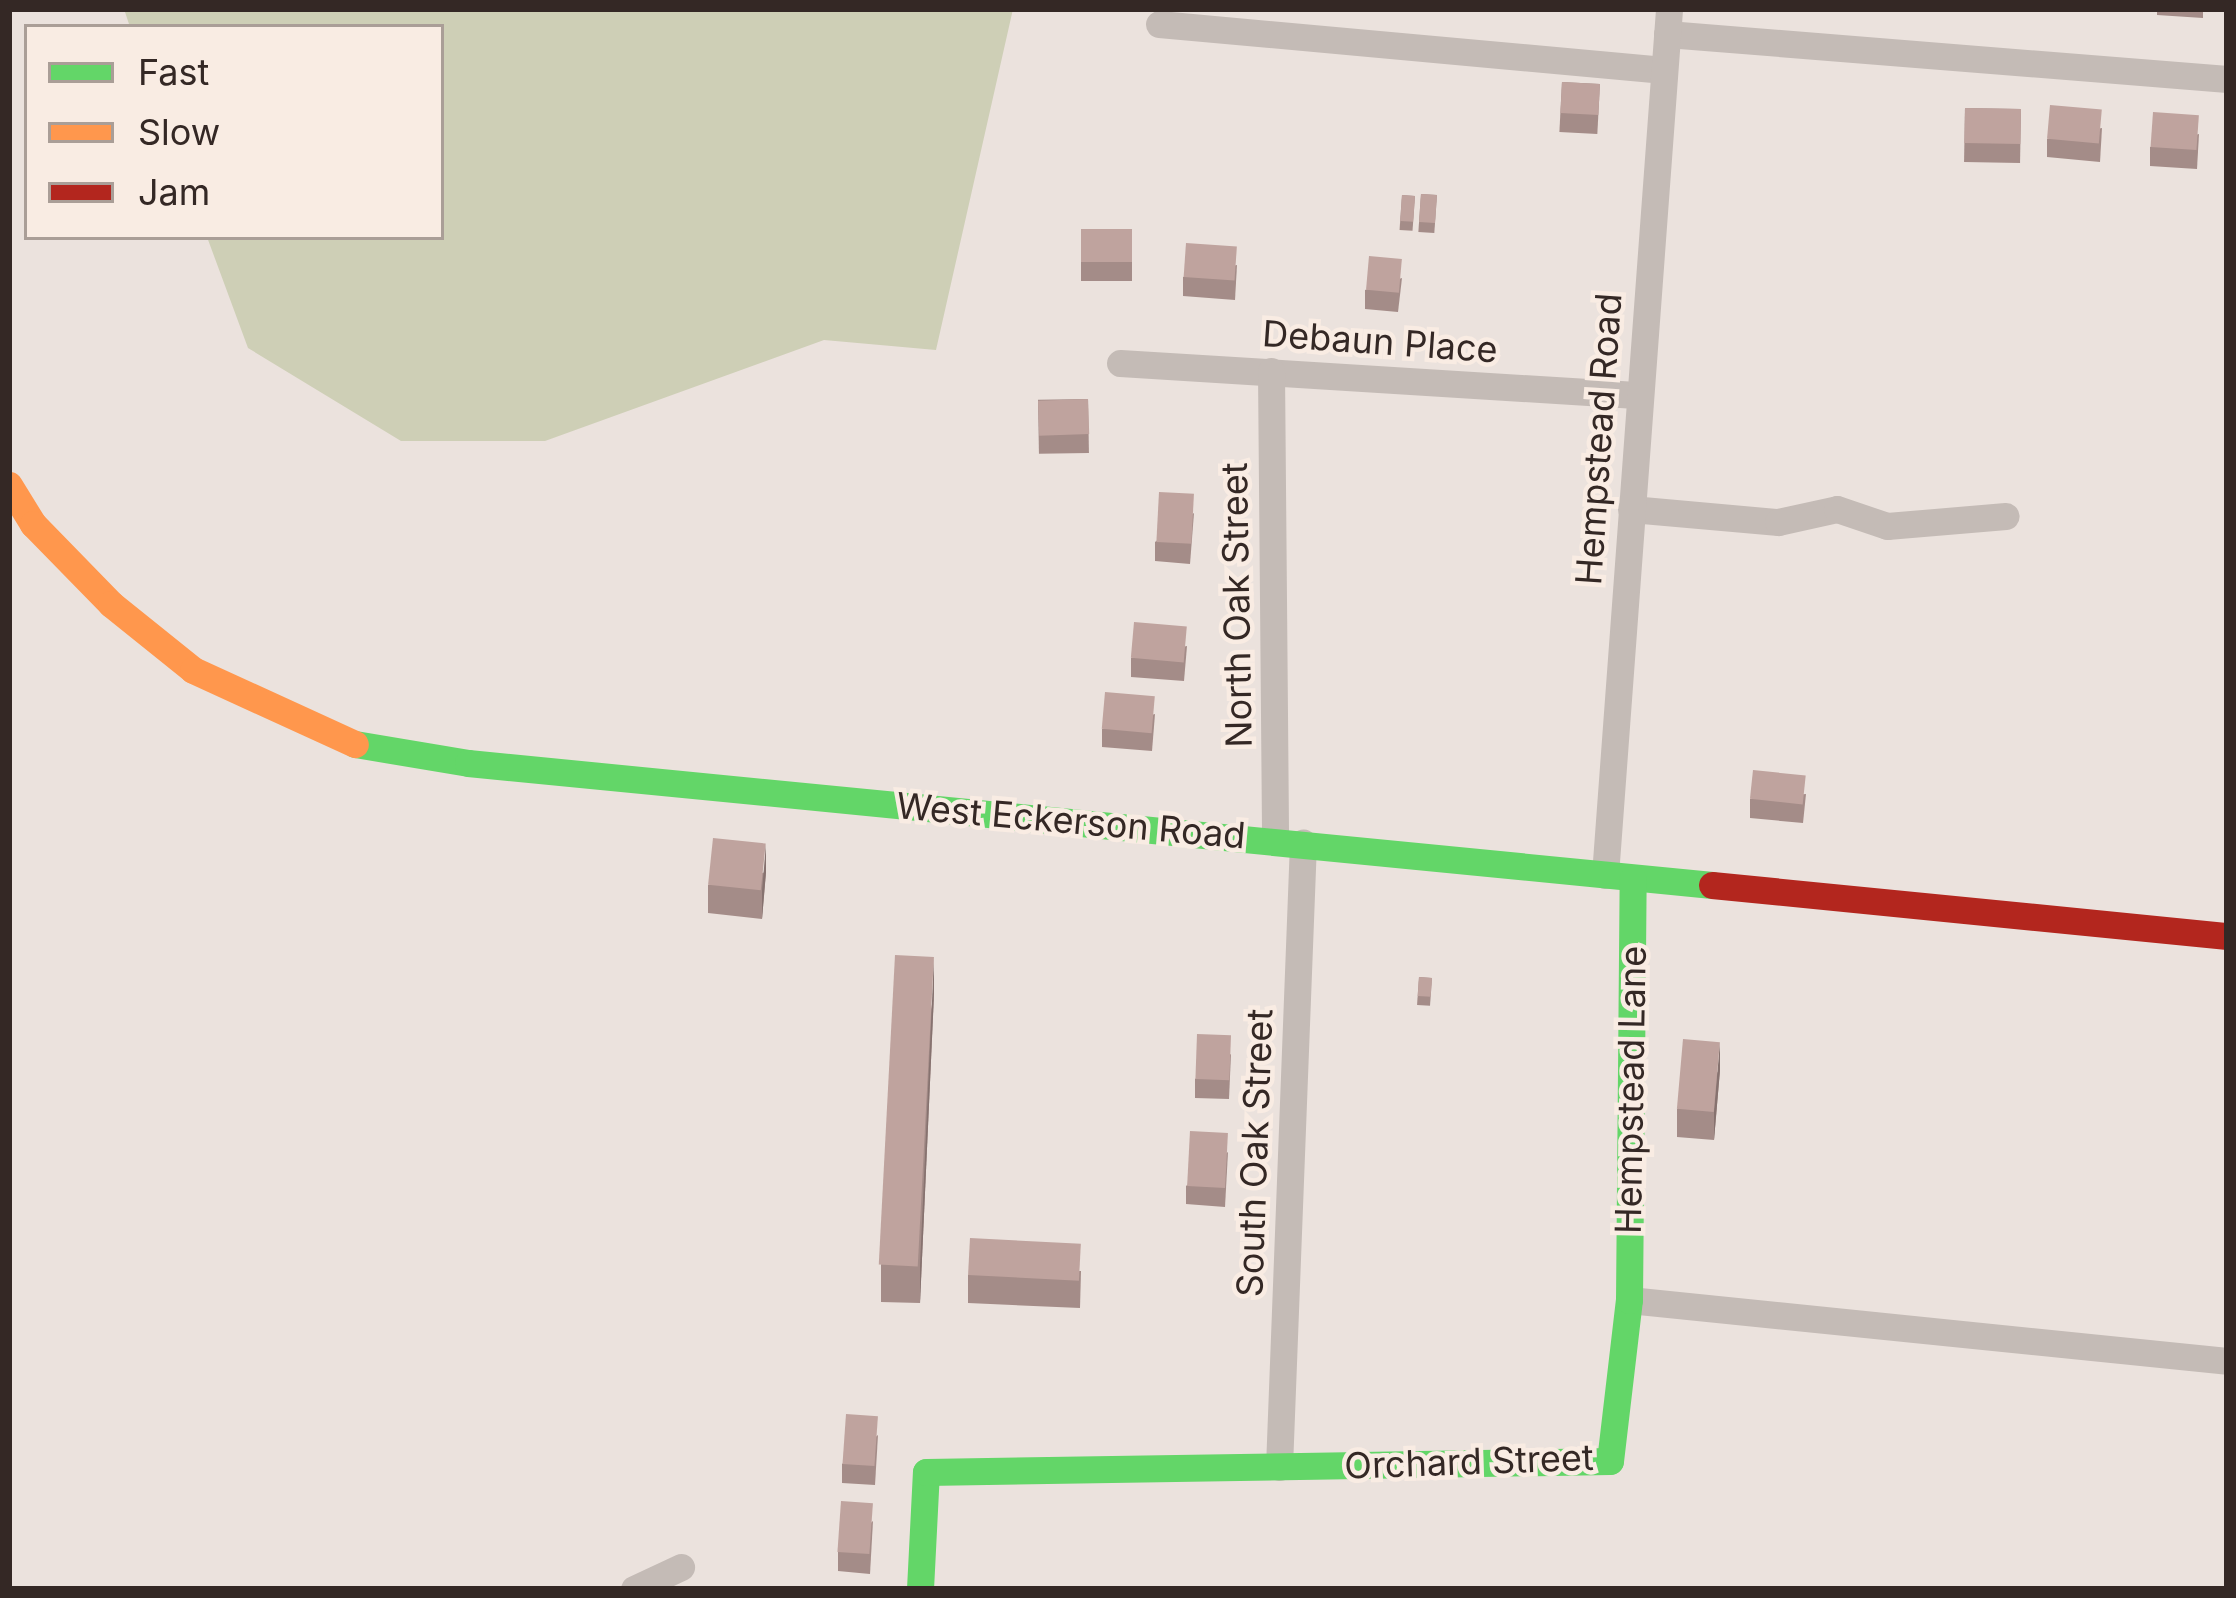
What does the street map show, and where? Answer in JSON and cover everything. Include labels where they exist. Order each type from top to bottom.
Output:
[{"type":"street","name":"Hempstead Road","points":[[1619,877],[1636,395],[1668,21]]},
{"type":"street","points":[[1668,21],[2227,79]]},
{"type":"street","points":[[1159,25],[1664,70]]},
{"type":"street","name":"Debaun Place","points":[[1120,363],[1636,395]]},
{"type":"street","name":"North Oak Street","points":[[1271,371],[1289,841]]},
{"type":"street","name":"West Eckerson Road","points":[[9,485],[33,524],[111,604],[193,670],[339,741],[468,763],[2227,936]]},
{"type":"street","points":[[1631,509],[1778,522],[1837,509],[1887,526],[2006,516]]},
{"type":"street","name":"South Oak Street","points":[[1279,1467],[1289,841]]},
{"type":"street","name":"Hempstead Lane","points":[[1619,877],[1629,1300]]},
{"type":"street","points":[[1629,1300],[2227,1361]]},
{"type":"street","name":"Orchard Street","points":[[920,1589],[926,1472],[1610,1461],[1629,1300]]},
{"type":"street","points":[[634,1589],[681,1567]]},
{"type":"green space","points":[[124,9],[1013,9],[936,350],[824,340],[545,441],[401,441],[248,348],[208,240],[444,240],[444,24],[129,24]]},
{"type":"building","points":[[1562,82],[1600,84],[1598,115],[1560,113]]},
{"type":"building","points":[[2050,105],[2102,110],[2099,143],[2047,139]]},
{"type":"building","points":[[1965,108],[2021,109],[2020,144],[1964,143]]},
{"type":"building","points":[[2153,112],[2199,115],[2196,150],[2151,147]]},
{"type":"building","points":[[1421,194],[1437,195],[1435,223],[1419,222]]},
{"type":"building","points":[[1402,195],[1415,196],[1413,222],[1400,221]]},
{"type":"building","points":[[1081,229],[1132,229],[1132,262],[1081,262]]},
{"type":"building","points":[[1186,243],[1237,247],[1235,280],[1184,277]]},
{"type":"building","points":[[1369,256],[1402,259],[1399,293],[1366,290]]},
{"type":"building","points":[[1088,399],[1089,434],[1039,436],[1038,401]]},
{"type":"building","points":[[1159,492],[1194,494],[1191,544],[1156,542]]},
{"type":"building","points":[[1134,622],[1187,627],[1184,662],[1131,658]]},
{"type":"building","points":[[1105,692],[1155,696],[1152,733],[1102,729]]},
{"type":"building","points":[[1753,770],[1806,776],[1803,804],[1750,799]]},
{"type":"building","points":[[713,838],[766,844],[761,890],[708,885]]},
{"type":"building","points":[[895,955],[934,957],[918,1267],[879,1265]]},
{"type":"building","points":[[1419,977],[1432,978],[1431,997],[1418,996]]},
{"type":"building","points":[[1197,1034],[1231,1035],[1229,1080],[1195,1079]]},
{"type":"building","points":[[1683,1039],[1720,1042],[1714,1112],[1677,1109]]},
{"type":"building","points":[[1190,1131],[1228,1133],[1225,1188],[1187,1186]]},
{"type":"building","points":[[970,1238],[1081,1244],[1079,1281],[968,1275]]},
{"type":"building","points":[[846,1414],[878,1416],[874,1466],[843,1464]]},
{"type":"building","points":[[841,1501],[873,1503],[869,1554],[837,1552]]},
{"type":"traffic: fast","points":[[355,744],[468,763],[1712,885]]},
{"type":"traffic: fast","points":[[920,1589],[926,1472],[1610,1461],[1629,1300],[1633,879]]},
{"type":"traffic: slow","points":[[9,485],[33,524],[111,604],[193,670],[355,744]]},
{"type":"traffic: jam","points":[[1712,885],[2227,936]]}]
